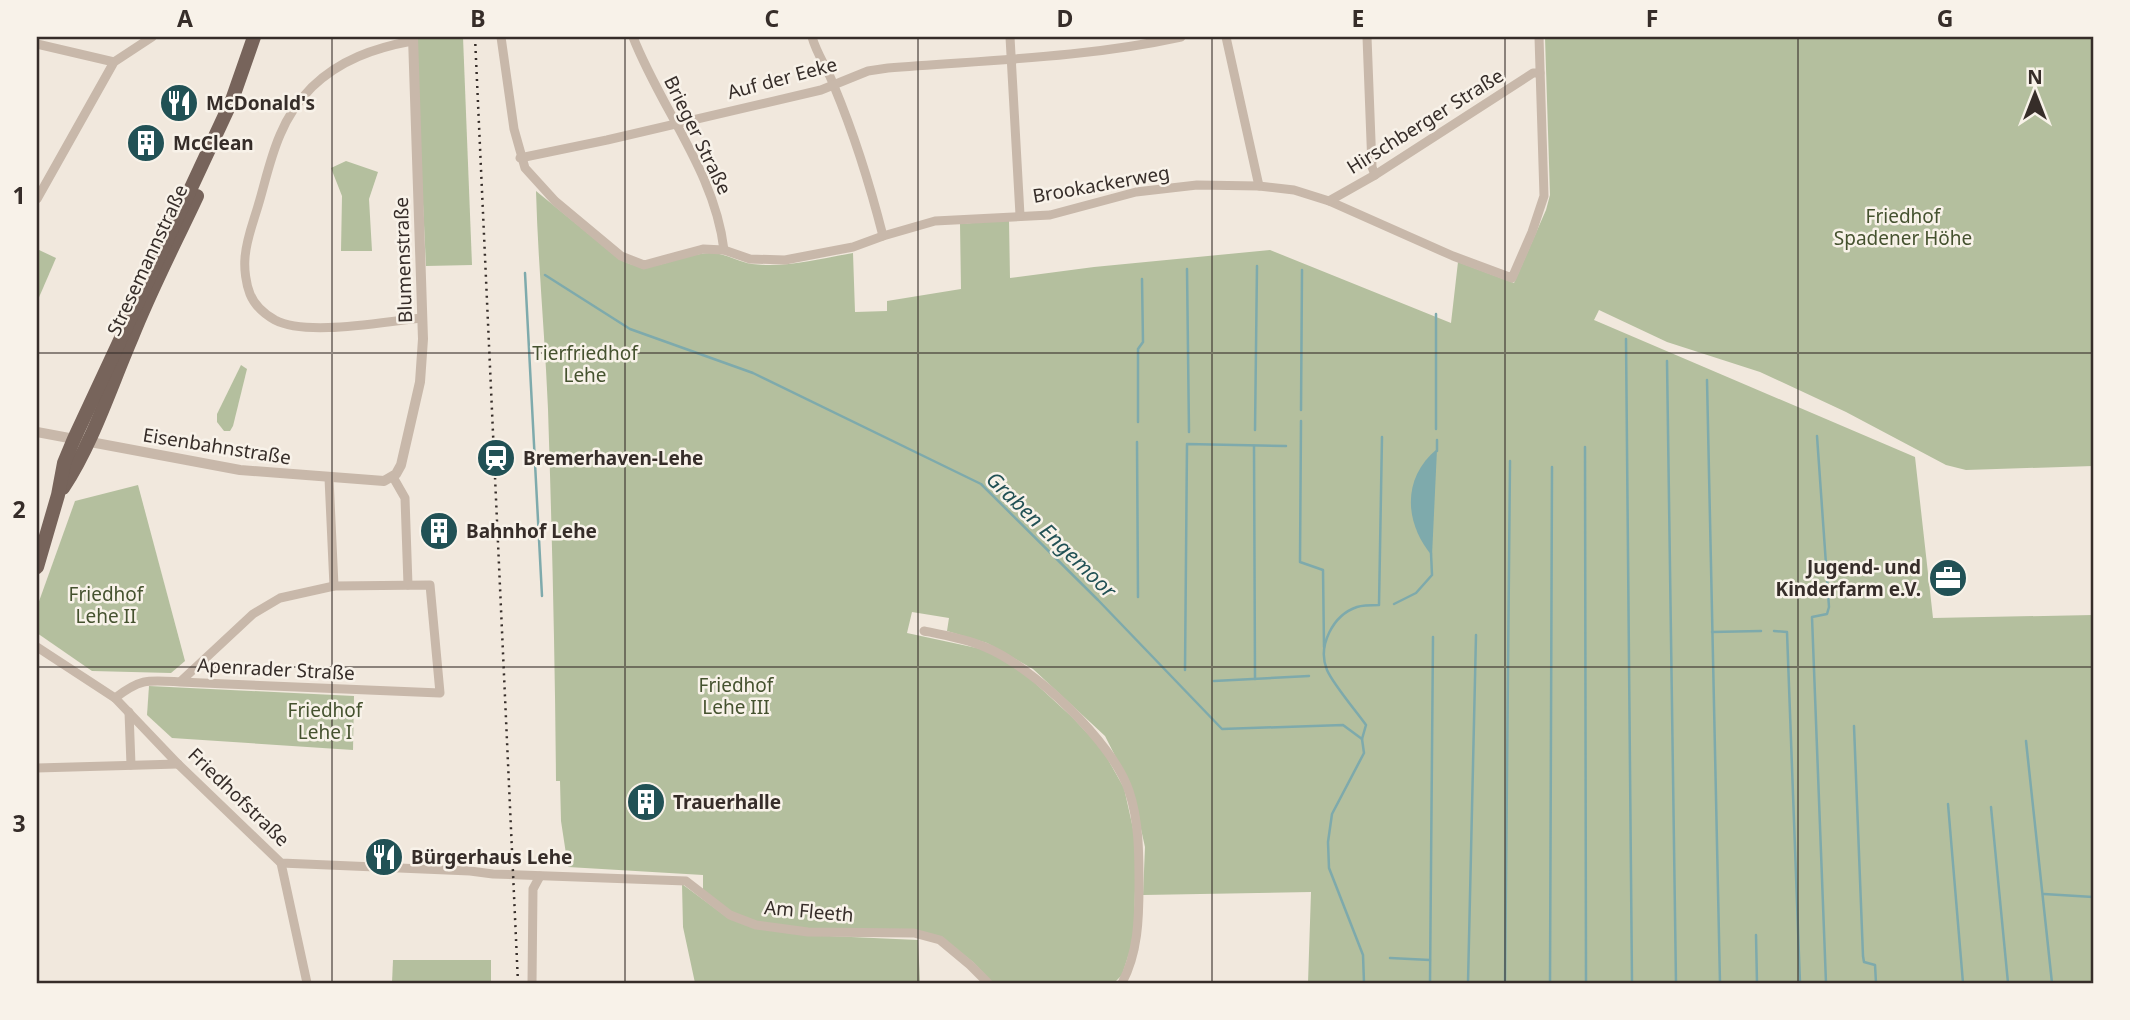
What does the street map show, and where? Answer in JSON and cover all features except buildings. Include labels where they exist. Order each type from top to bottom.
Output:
[{"type":"main road","name":"Stresemannstraße","points":[[81,440],[232,100],[254,37]]},
{"type":"main road","name":"Stresemannstraße","points":[[37,566],[58,495],[64,463],[81,440],[115,381],[137,325],[246,89],[264,37]]},
{"type":"street","points":[[37,199],[114,62],[152,37]]},
{"type":"street","points":[[501,37],[520,158]]},
{"type":"street","name":"Brieger Straße","points":[[633,37],[703,177],[722,230],[724,250]]},
{"type":"street","points":[[812,37],[816,51],[833,83],[871,190],[883,236]]},
{"type":"street","points":[[1010,37],[1020,215]]},
{"type":"street","name":"Auf der Eeke","points":[[520,158],[821,90],[868,71],[1128,48],[1181,37]]},
{"type":"street","points":[[1226,37],[1259,186]]},
{"type":"street","points":[[1367,37],[1372,167],[1375,175]]},
{"type":"street","points":[[1539,37],[1540,73]]},
{"type":"street","points":[[412,39],[350,60],[325,76],[299,101],[280,134],[273,155],[247,246],[245,268],[249,292],[261,311],[295,327],[327,327],[422,318]]},
{"type":"street","name":"Blumenstraße","points":[[393,477],[401,465],[420,382],[422,318],[412,39]]},
{"type":"street","points":[[37,44],[114,62]]},
{"type":"street","name":"Hirschberger Straße","points":[[1329,201],[1375,175],[1533,73],[1540,73]]},
{"type":"street","name":"Brookackerweg","points":[[520,158],[525,169],[555,201],[631,262],[644,265],[703,249],[724,250],[750,259],[785,260],[853,247],[935,221],[1050,215],[1136,192],[1197,185],[1259,186],[1294,190],[1329,201],[1441,251],[1512,278],[1544,196],[1540,73]]},
{"type":"street","name":"Eisenbahnstraße","points":[[37,432],[240,470],[384,481],[393,477]]},
{"type":"street","points":[[180,682],[264,606],[297,593],[334,586],[408,585],[405,498],[393,477]]},
{"type":"street","points":[[329,478],[334,586]]},
{"type":"street","name":"Apenrader Straße","points":[[115,698],[133,684],[154,680],[440,693],[430,585],[408,585]]},
{"type":"street","points":[[924,631],[987,648],[1026,670],[1102,742],[1129,788],[1139,849],[1139,892],[1135,947],[1122,983]]},
{"type":"street","name":"Friedhofstraße","points":[[37,647],[115,698],[178,764],[281,863],[540,876]]},
{"type":"street","points":[[129,712],[131,765]]},
{"type":"street","points":[[37,768],[178,764]]},
{"type":"street","points":[[281,863],[307,983]]},
{"type":"street","points":[[532,983],[533,889],[540,876]]},
{"type":"street","name":"Am Fleeth","points":[[540,876],[686,881],[730,915],[756,925],[808,932],[914,933],[940,940],[988,983]]},
{"type":"green space","points":[[415,37],[463,37],[472,265],[426,266]]},
{"type":"green space","points":[[1545,37],[2093,37],[2093,466],[1966,470],[1946,465],[1846,412],[1760,372],[1667,342],[1599,310],[1594,320],[1915,457],[1933,618],[2093,615],[2093,983],[1308,983],[1311,892],[1143,895],[1145,847],[1132,789],[1105,736],[1033,669],[987,643],[947,631],[949,618],[912,612],[907,633],[986,650],[1024,673],[1102,749],[1124,788],[1136,842],[1134,938],[1122,975],[1114,983],[993,983],[973,962],[940,936],[809,929],[758,922],[736,914],[716,902],[703,889],[703,875],[568,867],[561,821],[560,781],[556,781],[548,409],[536,191],[618,258],[630,264],[652,266],[710,253],[747,263],[777,265],[853,253],[855,312],[887,311],[887,301],[961,289],[960,224],[1009,220],[1010,278],[1270,250],[1451,323],[1458,262],[1514,283],[1546,210],[1550,195]]},
{"type":"green space","points":[[346,161],[378,172],[369,199],[372,251],[341,251],[342,196],[331,168]]},
{"type":"green space","points":[[37,249],[56,258],[37,302]]},
{"type":"green space","points":[[241,365],[247,369],[233,426],[230,431],[224,431],[217,422],[217,414]]},
{"type":"green space","name":"Friedhof Lehe II","points":[[138,485],[185,661],[171,673],[92,671],[37,633],[37,607],[75,501]]},
{"type":"green space","name":"Friedhof Lehe I","points":[[149,686],[354,696],[353,750],[172,738],[147,715]]},
{"type":"green space","points":[[682,884],[728,918],[807,935],[918,940],[920,983],[695,983],[683,927]]},
{"type":"green space","points":[[393,960],[491,960],[491,983],[392,983]]},
{"type":"water","points":[[1437,449],[1432,556],[1416,529],[1411,501],[1418,473]]},
{"type":"waterway","points":[[1255,430],[1257,266]]},
{"type":"waterway","points":[[1187,269],[1189,432]]},
{"type":"waterway","points":[[1301,410],[1302,270]]},
{"type":"waterway","points":[[525,273],[542,596]]},
{"type":"waterway","name":"Graben Engemoor","points":[[545,275],[630,329],[753,373],[981,484],[1222,729],[1343,725],[1362,739]]},
{"type":"waterway","points":[[1138,422],[1138,349],[1143,342],[1142,279]]},
{"type":"waterway","points":[[1436,314],[1436,429]]},
{"type":"waterway","points":[[1626,339],[1632,983]]},
{"type":"waterway","points":[[1667,361],[1676,983]]},
{"type":"waterway","points":[[1707,380],[1720,983]]},
{"type":"waterway","points":[[1301,421],[1300,562],[1323,570],[1324,647]]},
{"type":"waterway","points":[[1817,436],[1829,607],[1827,614],[1812,617],[1826,983]]},
{"type":"waterway","points":[[1364,983],[1363,955],[1329,868],[1328,842],[1332,814],[1364,753],[1362,739],[1366,725],[1330,676],[1324,661],[1324,651],[1329,632],[1348,611],[1365,605],[1379,605],[1382,437]]},
{"type":"waterway","points":[[1437,440],[1437,451]]},
{"type":"waterway","points":[[1137,442],[1138,597]]},
{"type":"waterway","points":[[1185,670],[1187,444],[1286,446]]},
{"type":"waterway","points":[[1254,446],[1255,679]]},
{"type":"waterway","points":[[1585,447],[1586,983]]},
{"type":"waterway","points":[[1505,983],[1510,461]]},
{"type":"waterway","points":[[1550,983],[1552,467]]},
{"type":"waterway","points":[[1394,604],[1416,593],[1432,575],[1431,553]]},
{"type":"waterway","points":[[1712,632],[1761,631]]},
{"type":"waterway","points":[[1774,631],[1787,632],[1800,983]]},
{"type":"waterway","points":[[1468,983],[1476,635]]},
{"type":"waterway","points":[[1430,983],[1433,637]]},
{"type":"waterway","points":[[1214,681],[1309,676]]},
{"type":"waterway","points":[[1854,726],[1863,956],[1864,962],[1875,965],[1876,983]]},
{"type":"waterway","points":[[2026,741],[2052,983]]},
{"type":"waterway","points":[[1948,804],[1963,983]]},
{"type":"waterway","points":[[1991,807],[2008,983]]},
{"type":"waterway","points":[[2044,894],[2093,897]]},
{"type":"waterway","points":[[1756,935],[1757,983]]},
{"type":"waterway","points":[[1390,958],[1430,960]]},
{"type":"railway","points":[[475,37],[518,983]]},
{"type":"place","name":"McDonald's","points":[[179,103]]},
{"type":"place","name":"McClean","points":[[146,143]]},
{"type":"place","name":"Bremerhaven-Lehe","points":[[496,458]]},
{"type":"place","name":"Bahnhof Lehe","points":[[439,531]]},
{"type":"place","name":"Jugend- und Kinderfarm e.V.","points":[[1948,578]]},
{"type":"place","name":"Trauerhalle","points":[[646,802]]},
{"type":"place","name":"Bürgerhaus Lehe","points":[[384,857]]},
{"type":"park label","name":"Friedhof Spadener Höhe","points":[[1903,227]]},
{"type":"park label","name":"Tierfriedhof Lehe","points":[[585,364]]},
{"type":"park label","name":"Friedhof Lehe III","points":[[736,696]]}]
